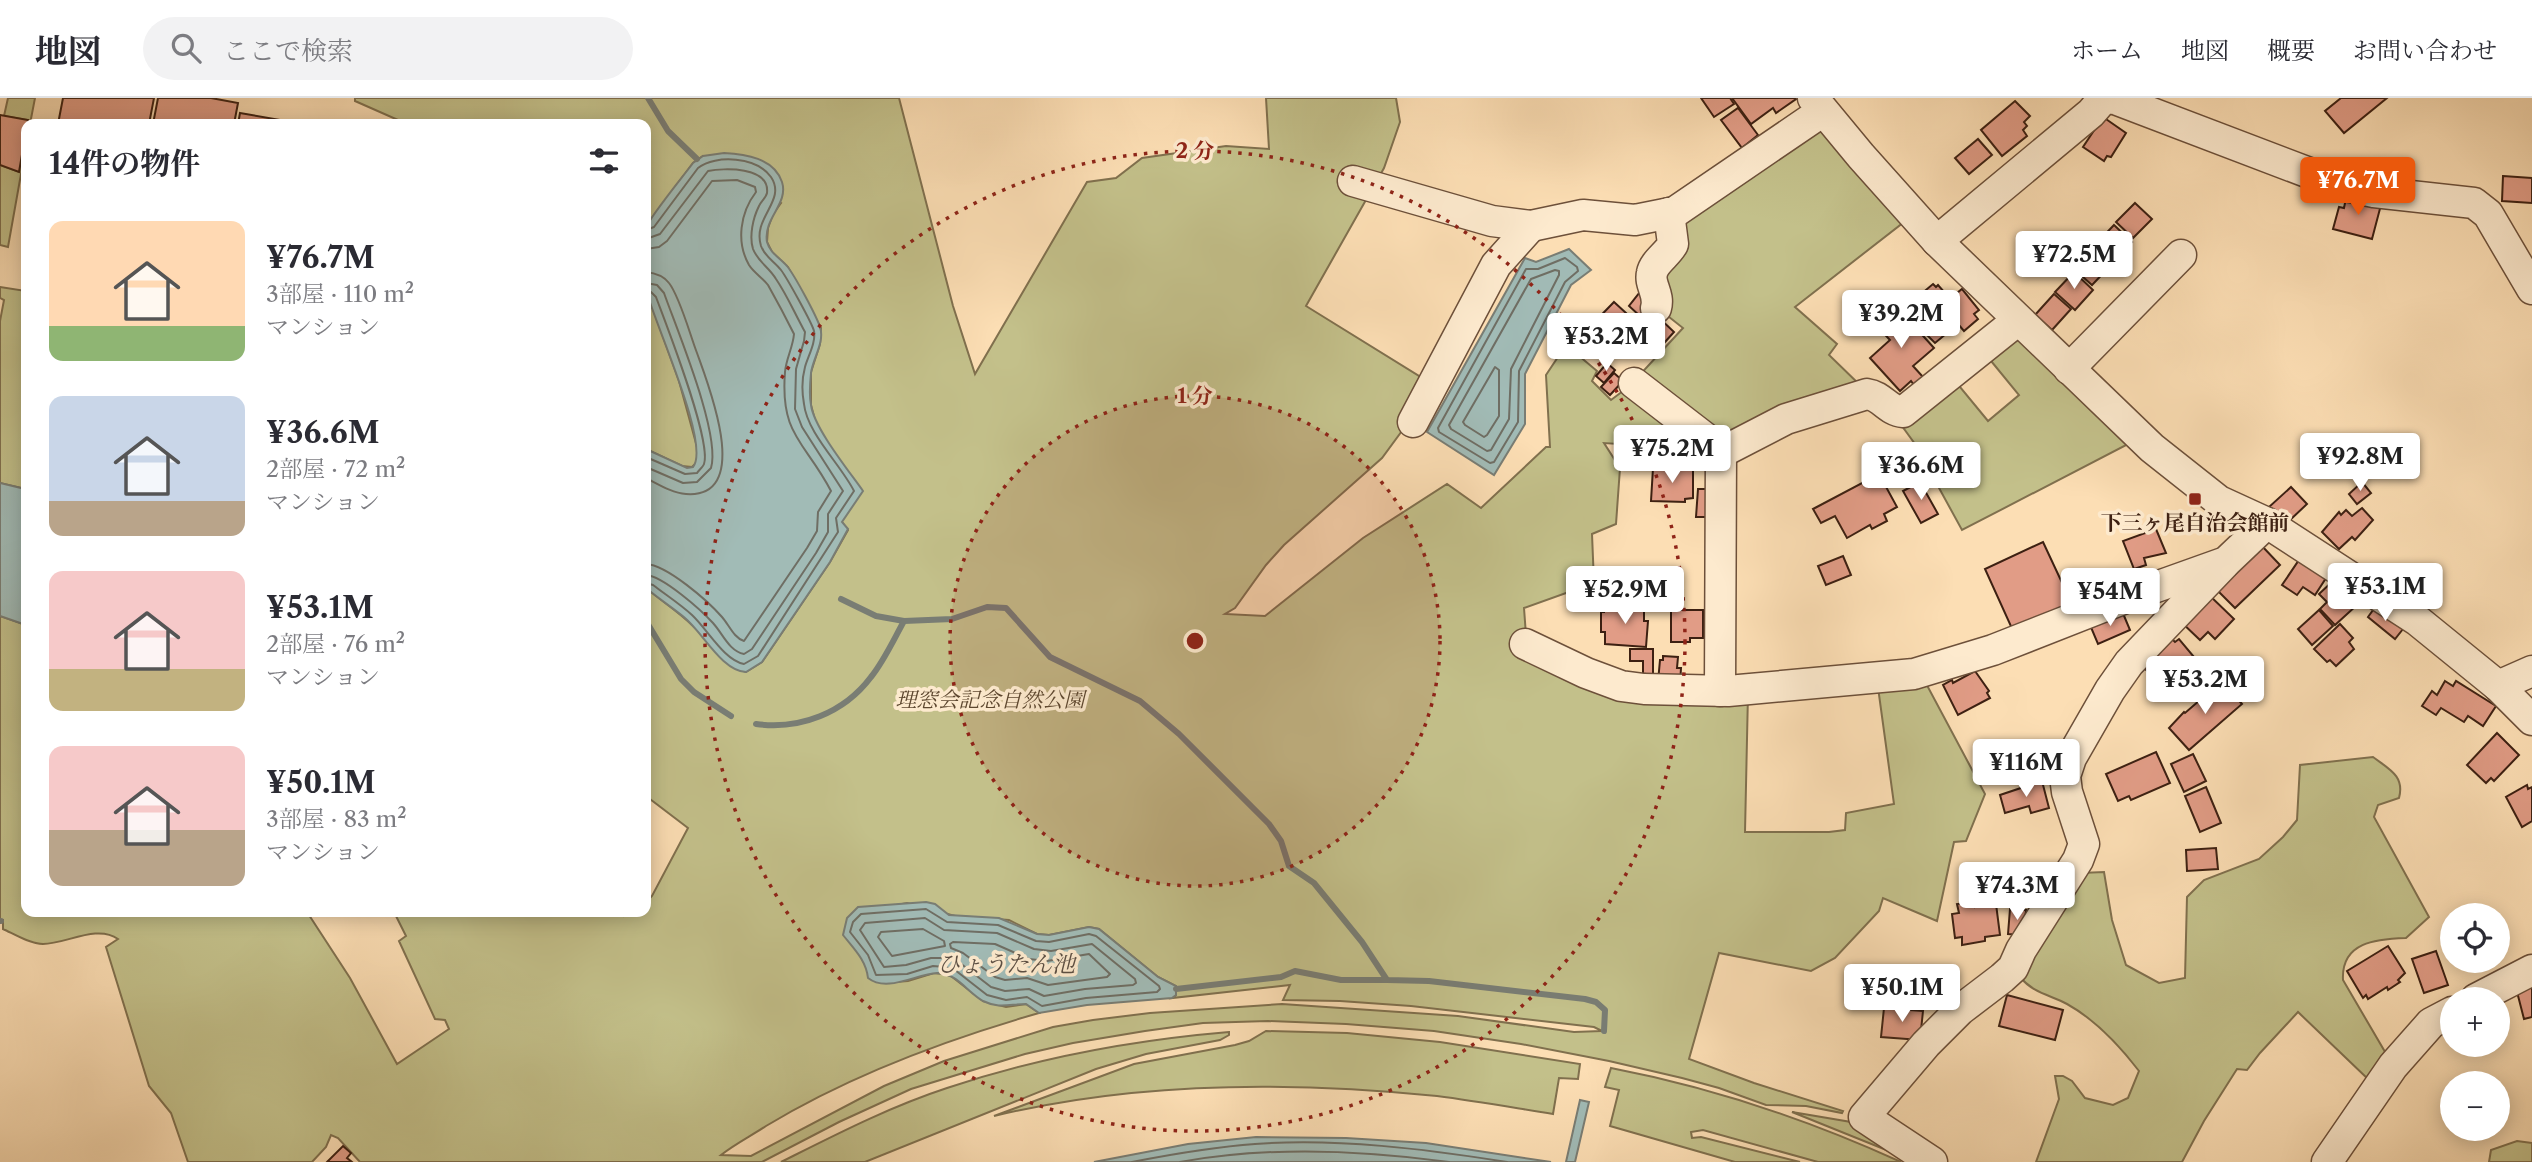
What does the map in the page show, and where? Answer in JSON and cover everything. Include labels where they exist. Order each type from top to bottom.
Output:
[{"type":"street","points":[[1937,241],[2104,98],[2115,99],[2341,185],[2374,192],[2474,203],[2488,214],[2532,289]]},
{"type":"street","points":[[1353,181],[1492,221],[1531,226],[1583,215],[1635,220],[1675,212],[1818,104],[1937,241],[2152,448],[2187,478],[2220,501],[2267,523],[2418,621],[2498,686],[2532,720]]},
{"type":"street","points":[[1656,308],[1658,298],[1651,278],[1653,268],[1673,244],[1669,213]]},
{"type":"street","points":[[1413,422],[1496,264],[1531,226]]},
{"type":"street","points":[[2069,369],[2181,255]]},
{"type":"street","points":[[1634,383],[1721,449],[1728,449],[1786,419],[1867,394],[1879,397],[1895,411],[1903,412],[2018,320]]},
{"type":"street","points":[[1720,691],[1721,449]]},
{"type":"street","points":[[1932,1162],[1864,1117],[1926,1044],[1960,1010],[2013,968],[2021,950],[2078,860],[2084,844],[2066,784],[2065,776],[2071,758],[2110,690],[2129,663],[2267,523]]},
{"type":"street","points":[[1525,644],[1586,673],[1621,685],[1644,689],[1720,691],[1914,674],[1993,650],[2226,562]]},
{"type":"street","points":[[2498,686],[2532,671]]},
{"type":"street","points":[[2499,987],[2532,970]]},
{"type":"street","points":[[2327,1162],[2393,1066],[2431,1023],[2440,1018]]},
{"type":"green space","points":[[8,98],[35,98],[31,119],[4,116]]},
{"type":"green space","name":"理窓会記念自然公園","points":[[355,98],[899,98],[953,306],[975,374],[1087,182],[1116,178],[1142,158],[1226,146],[1269,149],[1266,98],[1396,98],[1400,122],[1384,168],[1306,306],[1427,381],[1407,424],[1382,458],[1284,545],[1235,608],[1225,614],[1265,616],[1363,538],[1447,484],[1481,508],[1546,447],[1550,447],[1546,375],[1566,345],[1597,371],[1592,381],[1611,400],[1631,385],[1716,450],[1604,443],[1620,468],[1616,524],[1592,534],[1594,583],[1524,608],[1527,649],[1562,667],[1748,693],[1745,832],[1845,830],[1846,813],[1894,804],[1877,680],[1921,674],[1985,794],[1966,841],[1954,842],[1937,921],[1883,898],[1879,911],[1835,958],[1811,971],[1719,953],[1689,1059],[1843,1111],[1842,1113],[1806,1106],[1766,1105],[1682,1078],[1521,1044],[1434,1031],[1268,1021],[1203,1023],[1073,1043],[1025,1054],[911,1089],[762,1162],[360,1162],[338,1138],[331,1135],[326,1147],[312,1162],[188,1162],[171,1113],[149,1086],[106,947],[118,939],[101,933],[38,944],[3,929],[3,920],[0,920],[0,616],[21,623],[21,917],[310,917],[350,978],[397,1064],[449,1029],[445,1020],[435,1019],[399,941],[406,936],[396,917],[651,917],[651,897],[688,828],[651,800],[651,592],[688,621],[722,658],[746,672],[762,662],[830,562],[848,530],[842,522],[811,405],[811,372],[820,344],[821,328],[788,267],[772,252],[767,242],[773,214],[781,203],[703,156],[693,163],[651,219],[651,119],[396,119],[355,101]],"holes":[[[907,903],[955,916],[1009,920],[1037,934],[1049,935],[1089,927],[1099,929],[1158,977],[1176,986],[1176,995],[1172,998],[1290,985],[1283,1000],[1411,1006],[1594,1027],[1602,1031],[1574,1032],[1458,1016],[1282,1004],[1150,1013],[1093,1020],[1053,1027],[944,1061],[884,1086],[751,1156],[721,1155],[798,1108],[865,1075],[933,1047],[1039,1013],[1026,1004],[1006,1007],[983,1001],[951,976],[943,974],[934,973],[908,981],[883,983],[867,968],[862,959],[897,905]]]},
{"type":"green space","points":[[1816,130],[1825,132],[1904,222],[1795,307],[1837,344],[1829,355],[1864,389],[1733,443],[1635,380],[1683,328],[1659,309],[1656,281],[1674,226]]},
{"type":"green space","points":[[21,160],[8,247],[0,245],[0,165],[19,172]]},
{"type":"green space","points":[[0,287],[21,290],[21,488],[0,483],[0,321],[4,300],[0,298]]},
{"type":"green space","points":[[651,304],[679,381],[697,447],[697,462],[692,467],[682,466],[651,451]]},
{"type":"green space","points":[[2005,333],[2014,333],[2132,442],[1962,530],[1915,444],[1902,426],[1900,418]],"holes":[[[1987,356],[2019,395],[1988,421],[1955,381]]]},
{"type":"green space","points":[[2373,757],[2390,769],[2400,784],[2399,798],[2378,805],[2374,817],[2429,917],[2406,938],[2362,945],[2354,950],[2344,967],[2343,980],[2388,1057],[2369,1080],[2298,1012],[2247,1070],[2237,1069],[2182,1162],[2036,1162],[2059,1099],[2055,1076],[2063,1076],[2072,1081],[2085,1098],[2113,1105],[2128,1098],[2139,1071],[2097,1025],[2067,1004],[2036,990],[2020,977],[2081,873],[2104,872],[2112,920],[2126,965],[2159,983],[2185,978],[2187,897],[2204,880],[2259,859],[2283,837],[2297,820],[2300,765]]},
{"type":"green space","points":[[1266,1031],[1347,1033],[1440,1042],[1580,1064],[1578,1079],[1559,1078],[1553,1114],[1437,1096],[1382,1091],[1214,1087],[1103,1096],[994,1116],[1134,1064],[1235,1045],[1249,1041]]},
{"type":"green space","points":[[1229,1032],[1229,1035],[1220,1040],[1146,1054],[1096,1069],[865,1162],[781,1162],[883,1113],[981,1077],[1086,1052]]},
{"type":"green space","points":[[1611,1068],[1759,1106],[1831,1132],[1901,1162],[1818,1162],[1703,1130],[1691,1132],[1692,1138],[1701,1137],[1800,1162],[1735,1162],[1610,1126],[1619,1090],[1605,1087]]},
{"type":"green space","points":[[1792,1112],[1851,1122],[1916,1162]]},
{"type":"green space","points":[[2517,1141],[2532,1143],[2532,1162],[2489,1162],[2491,1150]]},
{"type":"water","points":[[724,153],[749,156],[773,167],[782,182],[782,197],[769,226],[767,242],[795,278],[820,327],[820,344],[811,373],[811,405],[825,437],[863,491],[842,522],[848,529],[830,562],[762,662],[746,672],[729,665],[685,618],[651,592],[651,451],[687,468],[693,467],[697,454],[695,435],[680,383],[651,305],[651,219],[693,163],[703,156]]},
{"type":"water","points":[[1569,249],[1591,270],[1571,285],[1525,374],[1525,424],[1494,475],[1427,432],[1525,258],[1536,262]]},
{"type":"water","points":[[0,483],[21,488],[21,623],[0,616]]},
{"type":"water","name":"ひょうたん池","points":[[926,902],[935,904],[949,915],[999,918],[1037,934],[1049,935],[1089,927],[1099,929],[1158,977],[1176,986],[1176,995],[1172,998],[1087,1005],[1039,1013],[1026,1004],[999,1005],[983,1001],[956,979],[944,974],[929,974],[884,984],[868,978],[862,960],[843,935],[847,918],[858,907]]},
{"type":"water","points":[[1580,1100],[1589,1102],[1575,1162],[1566,1162]]},
{"type":"water","points":[[1256,1137],[1346,1138],[1426,1143],[1551,1162],[1094,1162],[1188,1144]]},
{"type":"building","points":[[63,98],[154,98],[150,119],[59,119]]},
{"type":"building","points":[[158,98],[211,98],[238,103],[235,119],[154,119]]},
{"type":"building","points":[[1701,98],[1730,98],[1734,104],[1714,117]]},
{"type":"building","points":[[1732,98],[1796,99],[1776,113],[1773,108],[1751,124]]},
{"type":"building","points":[[2341,98],[2387,98],[2344,133],[2325,111]]},
{"type":"building","points":[[2015,101],[2030,116],[2024,122],[2027,126],[2023,130],[2027,136],[2002,156],[1981,130]]},
{"type":"building","points":[[1738,108],[1758,135],[1742,148],[1721,120]]},
{"type":"building","points":[[240,113],[274,119],[239,119]]},
{"type":"building","points":[[0,115],[22,119],[19,172],[0,165]]},
{"type":"building","points":[[2103,117],[2126,133],[2111,157],[2107,156],[2104,161],[2083,147]]},
{"type":"building","points":[[1978,139],[1992,155],[1969,174],[1955,158]]},
{"type":"building","points":[[2503,176],[2532,178],[2532,203],[2502,201]]},
{"type":"building","points":[[2346,198],[2382,201],[2372,239],[2333,229],[2339,207],[2344,208]]},
{"type":"building","points":[[2135,203],[2152,219],[2133,238],[2116,222]]},
{"type":"building","points":[[2114,225],[2132,242],[2113,262],[2095,245]]},
{"type":"building","points":[[2093,249],[2111,265],[2092,285],[2074,269]]},
{"type":"building","points":[[2074,272],[2093,290],[2075,310],[2055,292]]},
{"type":"building","points":[[1933,284],[1936,287],[1938,285],[1945,293],[1942,295],[1947,301],[1962,289],[1979,310],[1974,314],[1978,319],[1964,331],[1958,324],[1935,343],[1902,310]]},
{"type":"building","points":[[1640,292],[1653,303],[1641,317],[1629,306]]},
{"type":"building","points":[[2054,294],[2071,309],[2052,330],[2035,315]]},
{"type":"building","points":[[1614,302],[1638,324],[1620,342],[1623,345],[1614,355],[1609,349],[1601,357],[1580,337]]},
{"type":"building","points":[[1897,307],[1934,348],[1913,366],[1923,377],[1914,385],[1911,381],[1900,391],[1870,358],[1890,340],[1876,325]]},
{"type":"building","points":[[1655,314],[1674,332],[1656,352],[1637,333]]},
{"type":"building","points":[[1607,363],[1615,370],[1604,383],[1596,376]]},
{"type":"building","points":[[1614,373],[1623,381],[1610,395],[1601,387]]},
{"type":"building","points":[[1653,468],[1693,468],[1693,498],[1685,499],[1685,502],[1651,501]]},
{"type":"building","points":[[1879,474],[1897,507],[1884,514],[1887,521],[1872,529],[1870,525],[1847,538],[1835,516],[1821,523],[1813,509]]},
{"type":"building","points":[[1920,482],[1938,514],[1921,523],[1903,491]]},
{"type":"building","points":[[2362,482],[2371,493],[2357,504],[2349,494]]},
{"type":"building","points":[[2291,487],[2307,504],[2289,521],[2286,517],[2281,521],[2269,507]]},
{"type":"building","points":[[1698,489],[1709,489],[1716,517],[1696,517]]},
{"type":"building","points":[[2362,508],[2373,520],[2355,540],[2352,537],[2339,549],[2322,532],[2339,512],[2341,515],[2346,510],[2352,516]]},
{"type":"building","points":[[2156,529],[2166,553],[2144,558],[2146,565],[2134,569],[2123,541]]},
{"type":"building","points":[[2043,542],[2072,604],[2014,633],[1985,569]]},
{"type":"building","points":[[2261,545],[2280,565],[2235,608],[2216,589]]},
{"type":"building","points":[[1843,556],[1851,575],[1826,585],[1818,566]]},
{"type":"building","points":[[2301,557],[2328,575],[2315,595],[2303,587],[2297,595],[2282,585]]},
{"type":"building","points":[[2334,580],[2357,605],[2335,625],[2320,609],[2327,602],[2319,594]]},
{"type":"building","points":[[2206,592],[2234,619],[2215,639],[2208,632],[2200,640],[2179,620]]},
{"type":"building","points":[[1618,604],[1635,604],[1635,608],[1644,608],[1644,621],[1648,621],[1646,647],[1605,644],[1605,632],[1601,632],[1601,612],[1604,612],[1604,608],[1618,608]]},
{"type":"building","points":[[2376,606],[2403,629],[2395,639],[2368,617]]},
{"type":"building","points":[[1671,610],[1703,610],[1703,638],[1690,638],[1690,642],[1671,642]]},
{"type":"building","points":[[2319,610],[2333,626],[2312,645],[2298,629]]},
{"type":"building","points":[[2122,611],[2130,630],[2098,644],[2090,625]]},
{"type":"building","points":[[2340,624],[2353,638],[2349,642],[2354,649],[2336,666],[2330,660],[2327,662],[2314,649]]},
{"type":"building","points":[[2167,634],[2175,642],[2179,639],[2199,663],[2189,673],[2187,670],[2181,676],[2177,672],[2162,687],[2138,661]]},
{"type":"building","points":[[1630,649],[1653,649],[1653,680],[1643,680],[1643,661],[1630,661]]},
{"type":"building","points":[[1663,656],[1678,657],[1677,668],[1681,668],[1680,684],[1658,682],[1660,660],[1663,660]]},
{"type":"building","points":[[1975,671],[1989,691],[1987,693],[1990,698],[1958,715],[1943,685],[1952,680],[1953,683]]},
{"type":"building","points":[[2222,681],[2242,704],[2189,750],[2169,728]]},
{"type":"building","points":[[2445,681],[2453,686],[2456,681],[2496,706],[2483,726],[2468,716],[2464,722],[2441,708],[2436,715],[2422,706],[2432,691],[2437,695]]},
{"type":"building","points":[[2497,733],[2519,755],[2494,781],[2491,778],[2486,783],[2467,765]]},
{"type":"building","points":[[2156,752],[2170,783],[2131,800],[2129,796],[2118,801],[2106,774]]},
{"type":"building","points":[[2193,754],[2206,781],[2184,792],[2171,764]]},
{"type":"building","points":[[2042,781],[2049,808],[2031,813],[2029,806],[2005,813],[2000,795]]},
{"type":"building","points":[[2527,785],[2528,789],[2532,787],[2532,821],[2522,827],[2506,797]]},
{"type":"building","points":[[2206,787],[2221,823],[2200,832],[2185,796]]},
{"type":"building","points":[[2216,848],[2218,869],[2187,871],[2186,850]]},
{"type":"building","points":[[1975,902],[1975,907],[1996,904],[2000,935],[1962,945],[1962,937],[1955,938],[1952,914],[1959,913],[1957,904]]},
{"type":"building","points":[[2010,909],[2026,910],[2024,935],[2008,934]]},
{"type":"building","points":[[2388,946],[2405,973],[2398,980],[2400,982],[2388,990],[2387,987],[2368,999],[2366,995],[2363,998],[2347,971]]},
{"type":"building","points":[[2436,951],[2440,973],[2444,973],[2448,985],[2424,993],[2412,959]]},
{"type":"building","points":[[2532,980],[2532,1017],[2524,1019],[2515,984]]},
{"type":"building","points":[[2007,995],[2063,1010],[2055,1040],[1999,1026]]},
{"type":"building","points":[[1884,1008],[1923,1011],[1920,1040],[1881,1037]]},
{"type":"building","points":[[343,1146],[351,1153],[347,1158],[352,1162],[327,1162]]},
{"type":"waterway","points":[[648,98],[668,131],[697,159]]},
{"type":"waterway","points":[[841,599],[876,616],[904,621]]},
{"type":"waterway","points":[[756,724],[805,721],[848,700],[876,671],[904,621],[952,619],[987,607],[1006,608],[1050,657],[1140,701],[1179,734],[1269,824],[1281,841],[1289,866],[1314,883],[1362,942],[1387,980],[1429,981],[1585,999],[1596,1002],[1605,1010],[1604,1031]]},
{"type":"waterway","points":[[651,629],[681,679],[694,692],[731,716]]},
{"type":"waterway","points":[[1176,989],[1281,977],[1295,971],[1341,980],[1387,980]]},
{"type":"place","name":"下三ヶ尾自治会館前","points":[[2195,499]]}]
